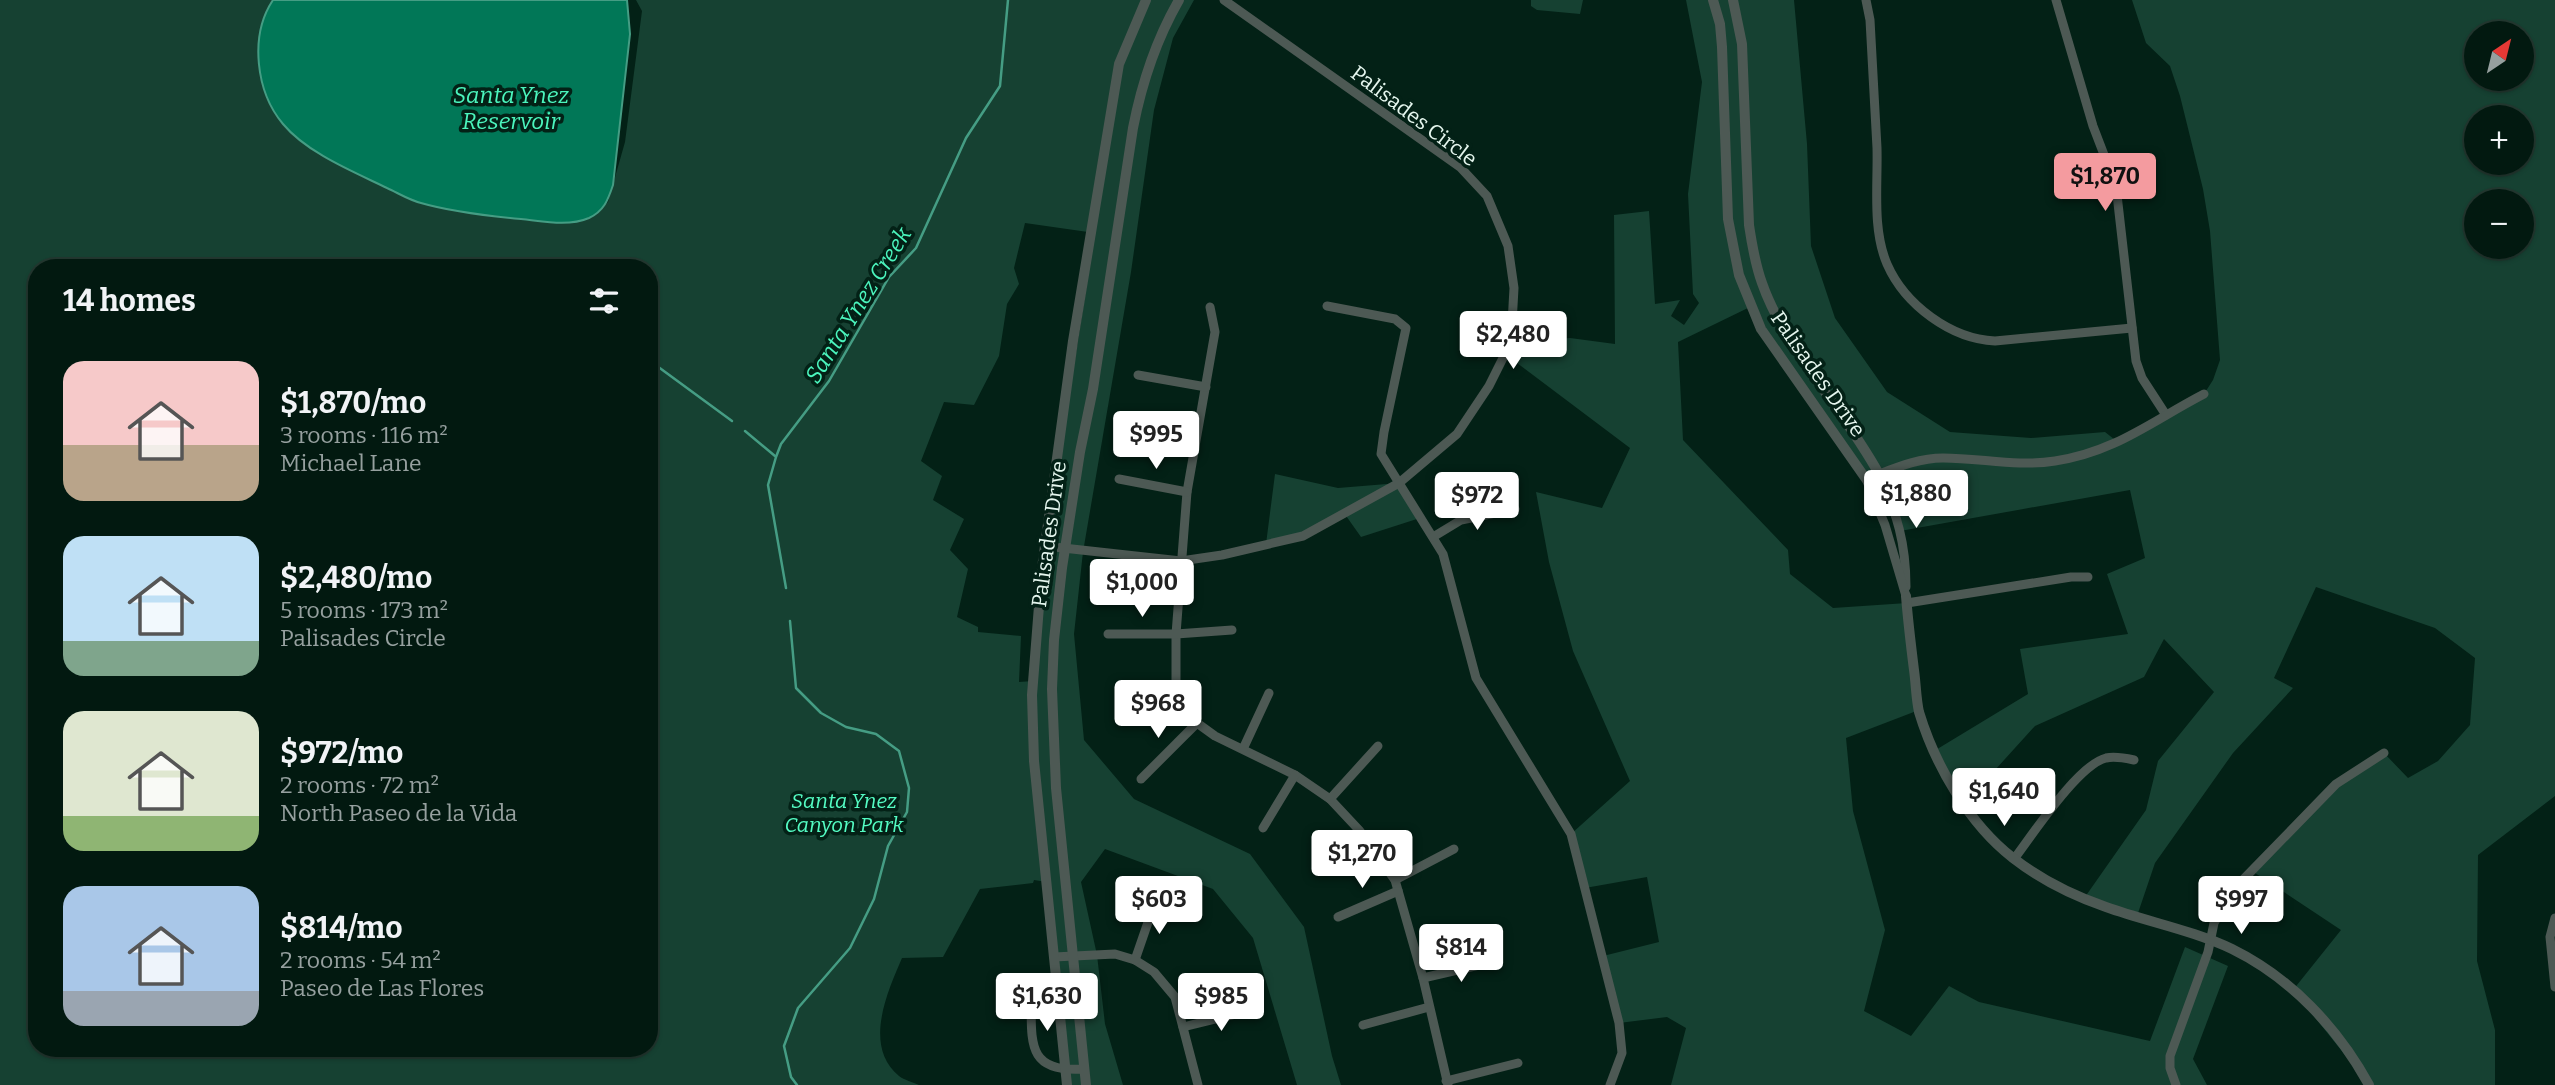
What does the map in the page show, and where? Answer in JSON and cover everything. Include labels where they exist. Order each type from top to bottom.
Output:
[{"type":"street","name":"Palisades Drive","points":[[1067,1085],[1034,761],[1033,689],[1041,568],[1075,327],[1119,64],[1146,0]]},
{"type":"street","name":"Palisades Drive","points":[[1086,1085],[1056,788],[1052,689],[1056,608],[1140,95],[1153,53],[1179,0]]},
{"type":"street","name":"Palisades Circle","points":[[1045,546],[1181,561],[1222,555],[1303,536],[1399,483],[1457,434],[1489,386],[1505,354],[1512,324],[1514,288],[1508,246],[1487,196],[1460,167],[1224,0]]},
{"type":"street","name":"Palisades Drive","points":[[1713,0],[1720,24],[1728,219],[1739,275],[1761,329],[1866,479],[1885,525],[1906,600]]},
{"type":"street","name":"Palisades Drive","points":[[1733,0],[1742,44],[1749,225],[1753,252],[1762,284],[1776,314],[1879,474],[1901,533],[1906,555],[1906,600],[1919,710],[1934,751],[1975,817],[1996,843],[2014,859],[2043,877],[2106,907],[2210,939],[2265,968],[2293,990],[2325,1022],[2370,1085]]},
{"type":"street","points":[[1866,0],[1870,20],[1879,226],[1887,264],[1901,287],[1919,307],[1940,323],[1979,340],[1995,341],[2132,328]]},
{"type":"street","points":[[2056,0],[2092,126],[2116,186],[2136,361],[2142,378],[2166,415]]},
{"type":"street","points":[[1327,306],[1395,319],[1405,328],[1381,454],[1443,554],[1475,678],[1571,834],[1619,1023],[1622,1053],[1610,1085]]},
{"type":"street","points":[[1210,307],[1215,332],[1187,492],[1181,561],[1176,683],[1182,701],[1196,723],[1215,736],[1295,775],[1330,799],[1359,830],[1395,880],[1423,978],[1447,1083],[1518,1063]]},
{"type":"street","points":[[1138,375],[1206,387]]},
{"type":"street","points":[[1866,479],[1895,467],[1941,458],[2029,464],[2089,454],[2118,443],[2204,394]]},
{"type":"street","points":[[1119,479],[1187,492]]},
{"type":"street","points":[[1433,537],[1461,520],[1515,509]]},
{"type":"street","points":[[1906,600],[2071,577],[2088,577]]},
{"type":"street","points":[[1108,634],[1176,635],[1232,630]]},
{"type":"street","points":[[1033,689],[1052,689]]},
{"type":"street","points":[[1243,748],[1269,694]]},
{"type":"street","points":[[1141,779],[1196,723]]},
{"type":"street","points":[[1330,799],[1378,746]]},
{"type":"street","points":[[2176,1085],[2170,1068],[2170,1056],[2208,952],[2214,923],[2234,889],[2336,784],[2384,753]]},
{"type":"street","points":[[2014,859],[2077,778],[2095,763],[2106,758],[2134,760]]},
{"type":"street","points":[[1263,828],[1295,775]]},
{"type":"street","points":[[1395,880],[1454,849]]},
{"type":"street","points":[[1338,917],[1398,891]]},
{"type":"street","points":[[1135,960],[1155,902]]},
{"type":"street","points":[[2554,922],[2550,937],[2555,987]]},
{"type":"street","points":[[1054,957],[1115,954],[1135,960],[1154,972],[1175,997],[1198,1085]]},
{"type":"street","points":[[1423,978],[1492,962]]},
{"type":"street","points":[[1031,995],[1033,1047],[1038,1058],[1065,1070],[1084,1069]]},
{"type":"street","points":[[1363,1025],[1429,1007]]},
{"type":"street","points":[[1183,1027],[1252,1010]]},
{"type":"green space","name":"Santa Ynez Canyon Park","points":[[0,0],[273,0],[261,31],[258,61],[266,98],[316,151],[419,203],[508,218],[580,221],[592,217],[608,202],[625,142],[642,11],[636,0],[1194,0],[1173,38],[1154,110],[1131,272],[1083,552],[1074,634],[1084,740],[1134,799],[1250,854],[1304,927],[1332,1056],[1341,1085],[1297,1085],[1253,938],[1213,889],[1105,849],[1081,882],[1097,955],[1105,1024],[1123,1085],[1067,1085],[1047,882],[1034,880],[1033,883],[980,889],[943,957],[902,958],[881,1019],[882,1050],[888,1064],[899,1076],[919,1085],[0,1085]],"holes":[[[1025,223],[1095,233],[1042,568],[1033,681],[1019,682],[1021,636],[978,632],[978,627],[957,617],[968,569],[950,550],[964,519],[933,500],[942,476],[921,461],[944,402],[974,405],[999,356],[1007,304],[1019,284],[1014,268]]]},
{"type":"green space","points":[[1531,0],[1583,0],[1580,14],[1537,10],[1531,6]]},
{"type":"green space","points":[[1686,0],[1794,0],[1807,144],[1811,246],[1835,318],[1887,392],[1950,432],[2031,438],[2105,432],[2119,443],[2204,394],[2213,380],[2220,360],[2210,231],[2203,189],[2170,66],[2146,43],[2132,0],[2555,0],[2555,796],[2478,855],[2477,961],[2495,1030],[2495,1085],[2369,1085],[2293,990],[2341,930],[2252,871],[2336,784],[2384,753],[2408,778],[2438,761],[2470,725],[2475,658],[2435,628],[2316,587],[2274,678],[2293,688],[2233,753],[2155,863],[2137,916],[2085,897],[2146,810],[2158,761],[2214,692],[2164,639],[2144,677],[2035,726],[1965,803],[1934,751],[2028,694],[2020,649],[2128,634],[2107,574],[2145,558],[2130,490],[1900,531],[1879,476],[1866,479],[1750,307],[1678,342],[1683,440],[1788,550],[1790,574],[1833,608],[1907,603],[1919,710],[1846,738],[1853,811],[1885,930],[1864,1011],[1911,1036],[1949,986],[1979,1002],[2150,1041],[2185,947],[2228,966],[2193,1059],[2207,1085],[1671,1085],[1686,1028],[1667,1017],[1619,1023],[1603,956],[1659,942],[1647,877],[1585,888],[1571,834],[1630,781],[1573,651],[1549,562],[1536,492],[1602,508],[1630,448],[1505,354],[1512,324],[1559,339],[1615,344],[1614,215],[1649,211],[1655,304],[1680,300],[1671,316],[1684,325],[1699,303],[1693,294],[1688,194],[1702,82]]},
{"type":"green space","points":[[1275,474],[1338,488],[1399,483],[1420,518],[1361,537],[1344,513],[1303,536],[1266,544]]},
{"type":"water","name":"Santa Ynez Reservoir","points":[[273,0],[627,0],[630,34],[613,185],[605,204],[589,218],[564,223],[458,211],[412,200],[318,153],[283,124],[274,111],[262,80],[258,47],[265,14]]},
{"type":"waterway","name":"Santa Ynez Creek","points":[[786,588],[768,485],[776,457],[781,444],[829,381],[889,277],[916,248],[966,138],[1000,86],[1008,0]]},
{"type":"waterway","points":[[658,367],[732,421]]},
{"type":"waterway","points":[[745,431],[775,456]]},
{"type":"waterway","name":"Santa Ynez Creek","points":[[790,621],[796,688],[821,713],[846,727],[876,734],[899,751],[909,788],[907,812],[888,846],[874,899],[850,948],[798,1008],[784,1046],[791,1077],[797,1085]]}]
